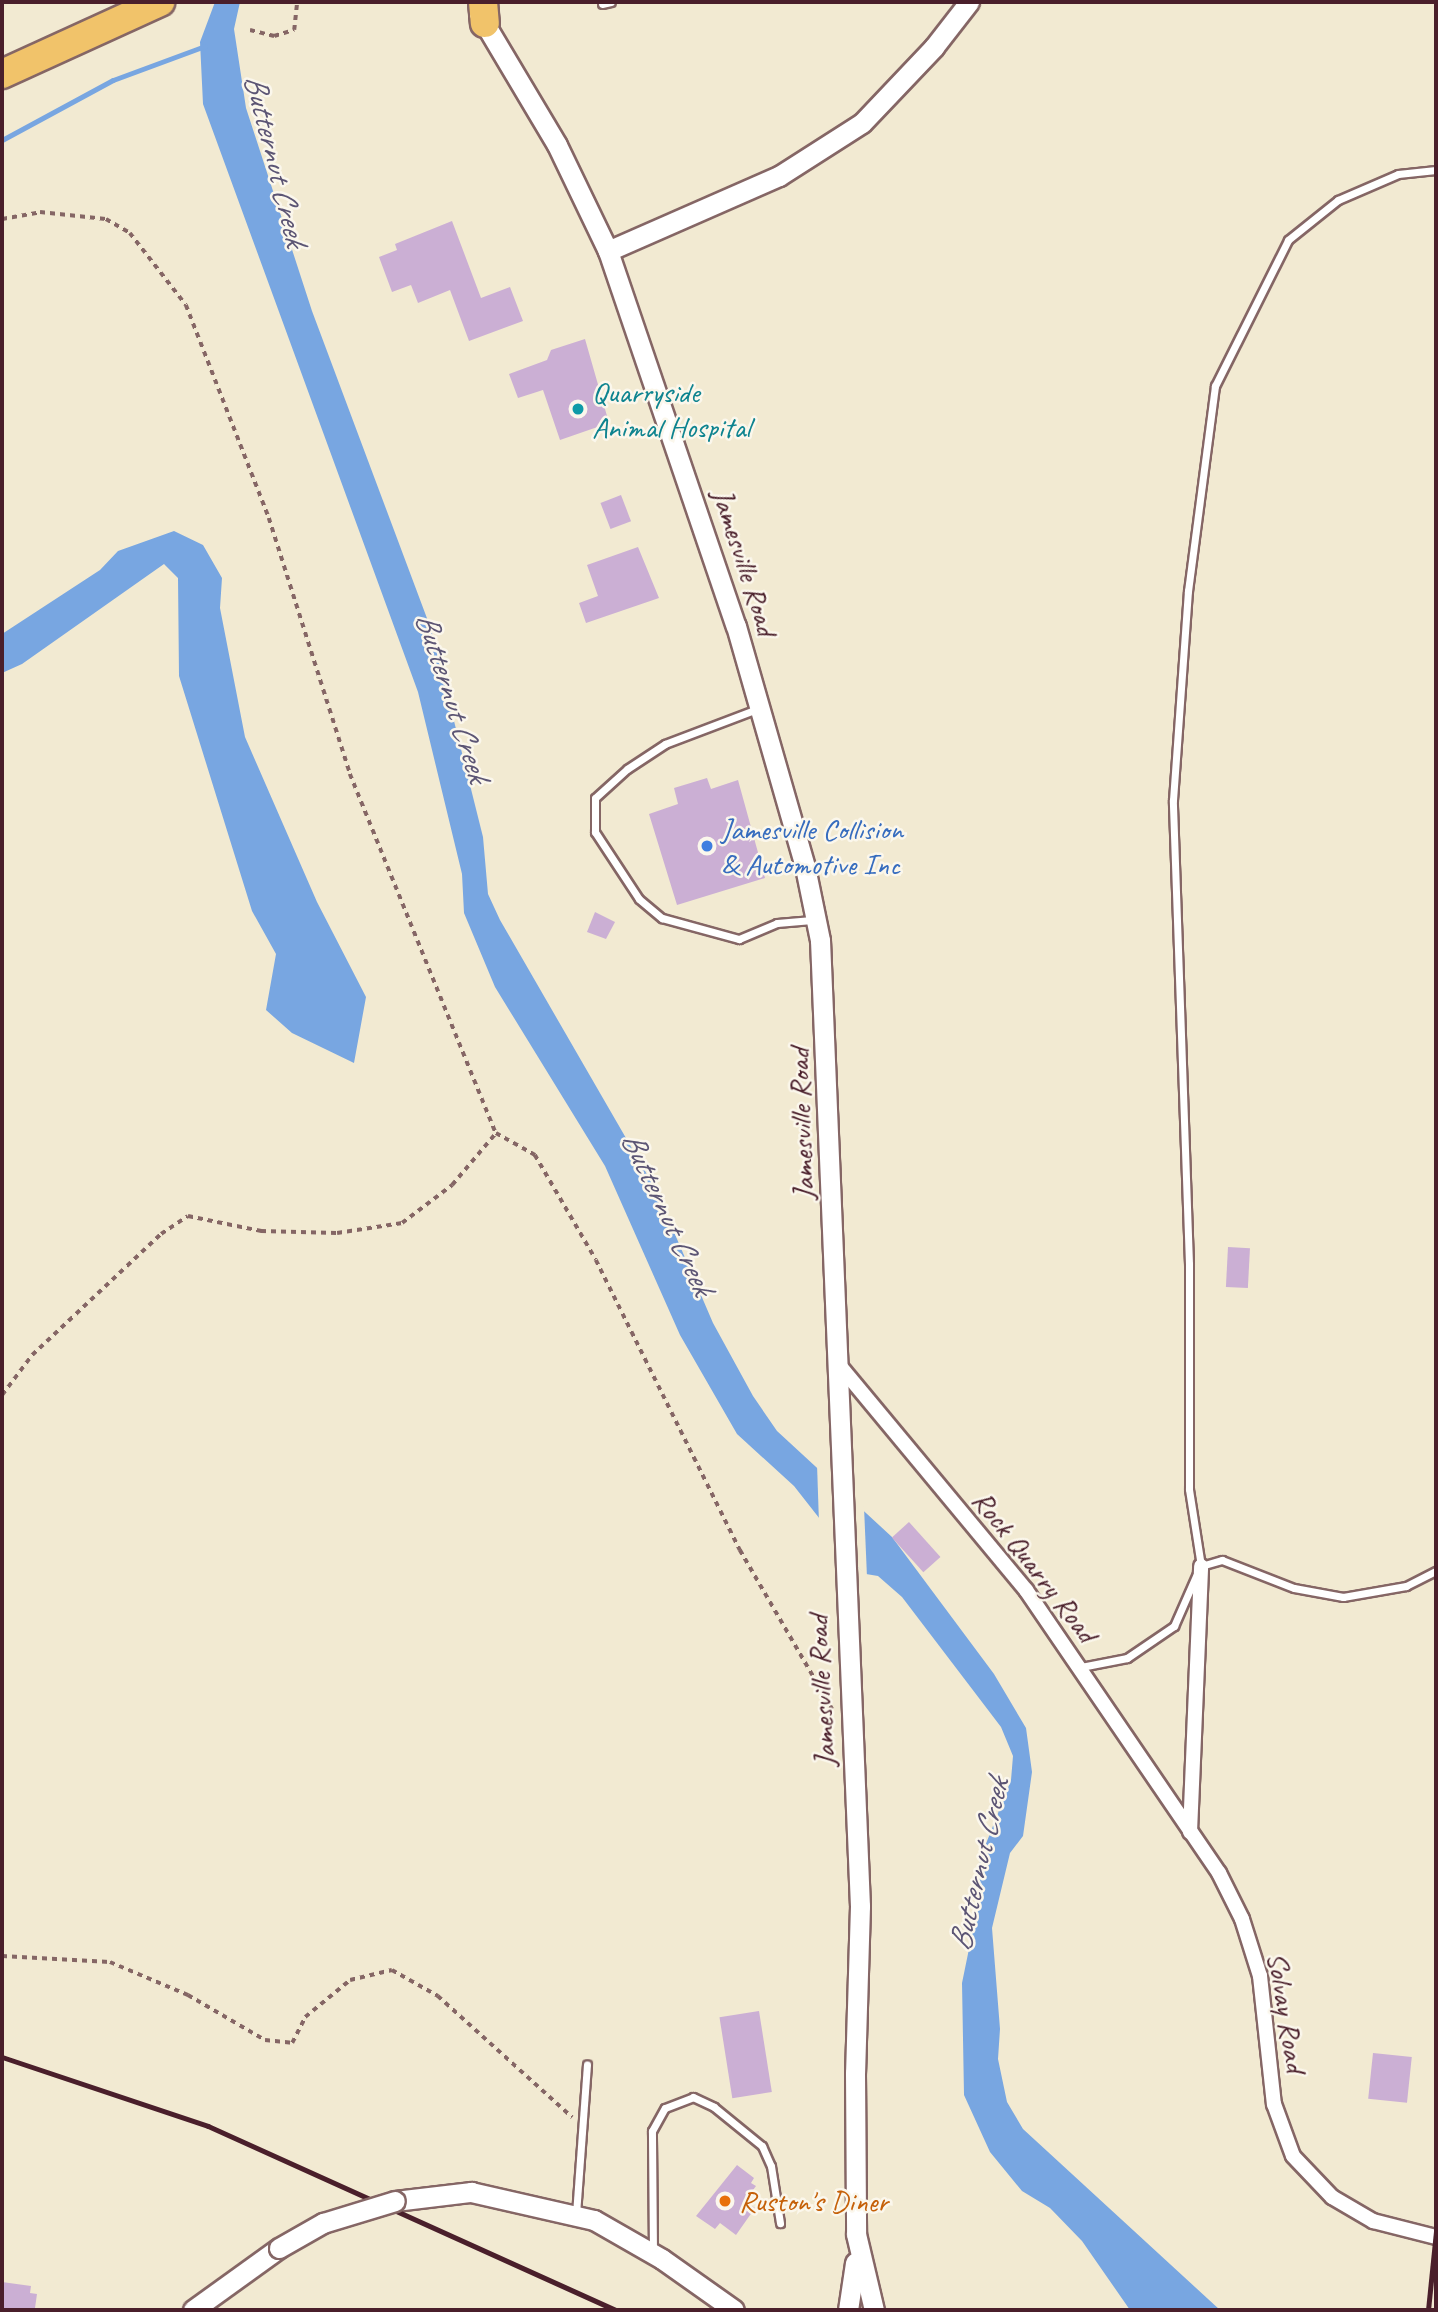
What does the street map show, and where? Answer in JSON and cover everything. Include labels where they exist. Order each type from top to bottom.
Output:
[{"type":"highway","points":[[2,74],[160,2]]},
{"type":"street","points":[[608,251],[779,176],[862,123],[934,47],[968,2]]},
{"type":"street","name":"Jamesville Road","points":[[480,9],[557,145],[608,251],[760,708],[816,920],[826,1020],[840,1366],[839,1459],[860,1906],[856,2234],[874,2310]]},
{"type":"street","name":"Rock Quarry Road","points":[[840,1366],[1026,1590],[1081,1667]]},
{"type":"street","points":[[1190,1832],[1200,1566]]},
{"type":"street","name":"Solvay Road","points":[[1081,1667],[1190,1832],[1242,1919],[1260,1976],[1274,2104],[1293,2156],[1332,2197],[1373,2221],[1436,2237]]},
{"type":"street","points":[[202,2307],[279,2248],[323,2223],[373,2205],[440,2193],[483,2193],[576,2215],[616,2230],[653,2252],[734,2310]]},
{"type":"street","points":[[848,2310],[856,2234]]},
{"type":"lane","points":[[602,4],[611,2]]},
{"type":"lane","points":[[1436,170],[1398,174],[1338,200],[1288,240],[1215,386],[1188,591],[1174,800],[1189,1264],[1189,1489],[1200,1566],[1222,1560],[1294,1588],[1343,1597],[1406,1586],[1436,1571]]},
{"type":"lane","points":[[760,708],[665,744],[627,769],[595,798],[595,832],[639,899],[662,918],[739,939],[777,923],[816,920]]},
{"type":"lane","name":"Rock Quarry Road","points":[[1081,1667],[1128,1658],[1174,1626],[1200,1566]]},
{"type":"lane","points":[[576,2215],[587,2064]]},
{"type":"lane","points":[[653,2252],[652,2131],[665,2108],[693,2097],[714,2107],[762,2146],[771,2166],[780,2223]]},
{"type":"path","points":[[250,30],[274,36],[294,30],[297,2]]},
{"type":"path","points":[[2,219],[40,212],[106,219],[130,233],[186,305],[273,531],[350,774],[496,1133],[534,1155],[589,1248],[740,1550],[834,1712]]},
{"type":"path","points":[[2,1395],[32,1355],[161,1234],[188,1216],[261,1231],[337,1233],[402,1223],[452,1185],[496,1133]]},
{"type":"path","points":[[2,1956],[110,1962],[188,1995],[265,2040],[292,2043],[305,2017],[350,1980],[392,1970],[439,1996],[583,2128]]},
{"type":"water","points":[[215,2],[240,2],[234,29],[246,108],[312,311],[431,629],[483,837],[488,894],[500,920],[656,1190],[713,1323],[753,1396],[777,1431],[892,1537],[994,1674],[1026,1728],[1032,1772],[1023,1836],[1010,1853],[992,1928],[1000,2029],[998,2059],[1007,2102],[1023,2129],[1220,2310],[1130,2310],[1082,2241],[1050,2208],[1022,2191],[990,2152],[964,2095],[962,1983],[978,1905],[980,1859],[1011,1780],[1013,1756],[1001,1727],[902,1597],[878,1576],[866,1574],[856,1565],[794,1486],[737,1434],[680,1335],[605,1166],[495,987],[464,913],[462,874],[418,692],[203,104],[200,42]]},
{"type":"water","points":[[174,531],[203,545],[222,578],[220,608],[245,737],[317,902],[366,997],[354,1063],[292,1033],[266,1010],[276,954],[252,911],[179,676],[178,578],[164,564],[22,664],[2,673],[2,634],[100,570],[118,551]]},
{"type":"pier","points":[[817,1464],[864,1507],[867,1577],[819,1523]]},
{"type":"building","points":[[452,221],[481,298],[510,287],[523,321],[469,341],[450,290],[418,303],[411,285],[392,292],[379,257],[397,250],[395,244]]},
{"type":"building","points":[[585,339],[609,423],[560,440],[543,390],[518,398],[509,374],[547,360],[551,350]]},
{"type":"building","points":[[621,495],[631,521],[610,529],[600,503]]},
{"type":"building","points":[[638,547],[659,598],[586,623],[579,603],[598,596],[587,565]]},
{"type":"building","name":"Jamesville Collision & Automotive Inc","points":[[707,778],[711,789],[738,780],[765,878],[677,905],[649,814],[678,804],[674,788]]},
{"type":"building","points":[[595,912],[615,922],[606,939],[587,932]]},
{"type":"building","points":[[1228,1247],[1250,1248],[1248,1288],[1226,1287]]},
{"type":"building","points":[[909,1522],[940,1557],[923,1572],[892,1537]]},
{"type":"building","points":[[759,2011],[772,2092],[732,2098],[719,2017]]},
{"type":"building","points":[[1373,2053],[1412,2057],[1407,2103],[1368,2099]]},
{"type":"building","points":[[737,2165],[754,2178],[751,2183],[756,2186],[745,2201],[755,2208],[736,2235],[720,2223],[715,2229],[696,2216]]},
{"type":"building","points":[[2,2282],[31,2286],[30,2293],[37,2294],[35,2308],[2,2310]]},
{"type":"waterway","points":[[2,140],[113,80],[205,46]]},
{"type":"railway","points":[[2,2057],[208,2126],[616,2310]]},
{"type":"railway","points":[[1428,2310],[1436,2231]]},
{"type":"place","name":"Quarryside Animal Hospital","points":[[578,409]]},
{"type":"place","name":"Jamesville Collision & Automotive Inc","points":[[707,846]]},
{"type":"place","name":"Ruston's Diner","points":[[725,2201]]},
{"type":"water label","name":"Butternut Creek","points":[[275,160]]},
{"type":"water label","name":"Butternut Creek","points":[[452,697]]},
{"type":"water label","name":"Butternut Creek","points":[[667,1213]]},
{"type":"water label","name":"Butternut Creek","points":[[979,1865]]}]
